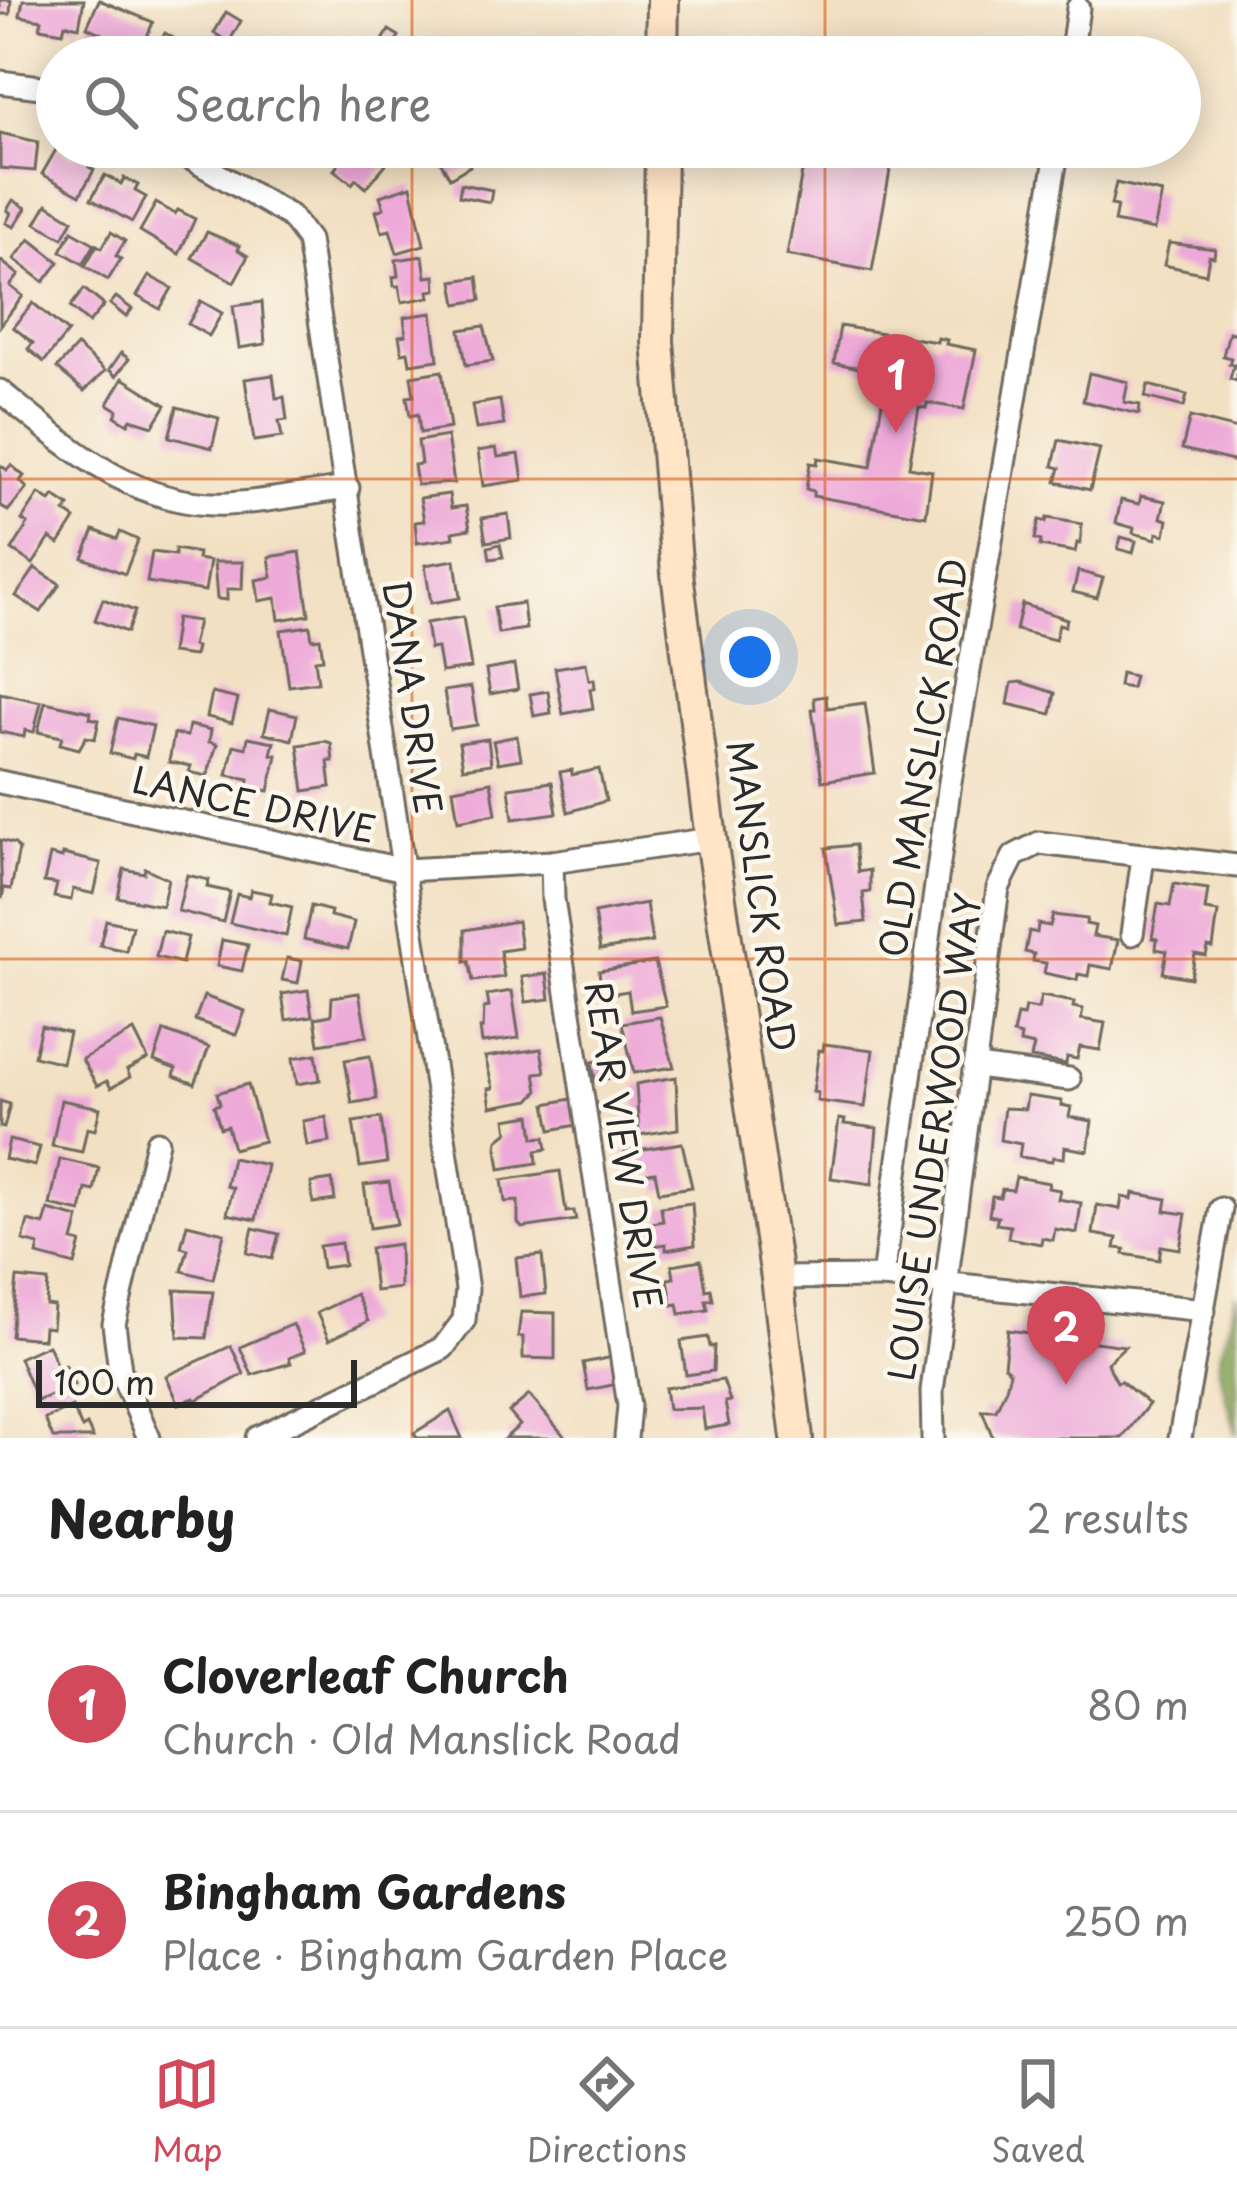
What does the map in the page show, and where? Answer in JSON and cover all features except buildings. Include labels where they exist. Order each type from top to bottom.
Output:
[{"type":"main road","points":[[662,36],[663,0]]},
{"type":"main road","name":"MANSLICK ROAD","points":[[661,168],[658,340],[676,565],[797,1438]]},
{"type":"street","points":[[1074,36],[1078,8]]},
{"type":"street","points":[[0,82],[36,86]]},
{"type":"street","name":"DANA DRIVE","points":[[208,168],[279,209],[302,228],[308,240],[467,1288],[460,1329],[443,1348],[257,1438]]},
{"type":"street","name":"OLD MANSLICK ROAD","points":[[883,1277],[950,782],[1054,168]]},
{"type":"street","points":[[0,391],[87,460],[171,500],[228,503],[348,488]]},
{"type":"street","name":"LANCE DRIVE","points":[[0,782],[405,870],[552,862],[711,839]]},
{"type":"street","name":"LOUISE UNDERWOOD WAY","points":[[933,1438],[932,1391],[998,888],[1014,856],[1039,843],[1235,868]]},
{"type":"street","points":[[1132,934],[1143,858]]},
{"type":"street","name":"REAR VIEW DRIVE","points":[[552,862],[553,899],[629,1406],[626,1438]]},
{"type":"street","points":[[977,1067],[1069,1079]]},
{"type":"street","points":[[149,1438],[120,1370],[114,1324],[157,1142]]},
{"type":"street","points":[[1180,1438],[1221,1209]]},
{"type":"street","points":[[777,1278],[883,1277],[1204,1310]]},
{"type":"green space","points":[[1237,1294],[1237,1435],[1218,1365]]},
{"type":"place","name":"Cloverleaf Church","points":[[896,433]]},
{"type":"place","name":"Bingham Gardens","points":[[1066,1385]]}]
